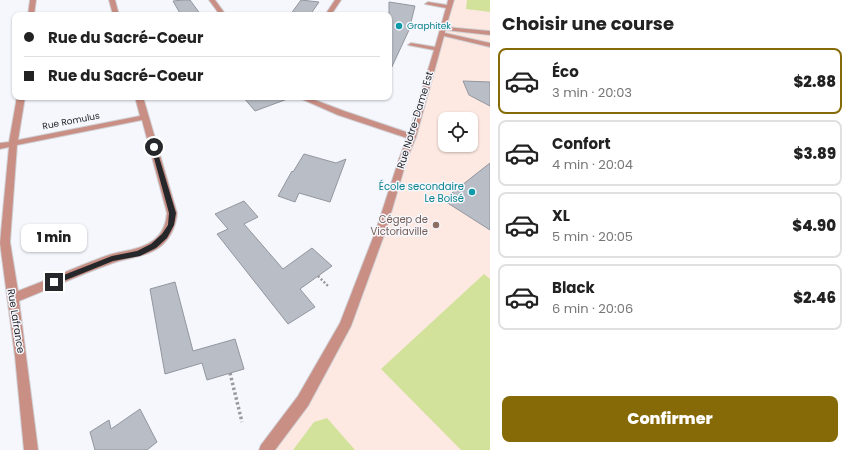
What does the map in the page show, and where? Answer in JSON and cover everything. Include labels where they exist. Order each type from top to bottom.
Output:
[{"type":"street","points":[[31,12],[33,0]]},
{"type":"street","points":[[112,0],[115,12]]},
{"type":"street","points":[[212,0],[221,12]]},
{"type":"street","points":[[330,12],[338,0]]},
{"type":"street","name":"Rue Notre-Dame Est","points":[[266,450],[303,401],[345,326],[381,230],[403,159],[412,137],[451,0]]},
{"type":"street","points":[[428,4],[449,7]]},
{"type":"street","points":[[442,31],[490,33]]},
{"type":"street","points":[[442,31],[490,45]]},
{"type":"street","points":[[411,45],[437,49]]},
{"type":"street","name":"Rue Lafrance","points":[[20,100],[13,143],[5,242],[12,299],[22,356],[31,450]]},
{"type":"street","points":[[12,299],[112,259],[130,254],[138,254],[154,246],[165,236],[171,225],[172,213],[140,100]]},
{"type":"street","points":[[308,100],[412,137]]},
{"type":"street","name":"Rue Romulus","points":[[0,146],[145,117]]},
{"type":"path","points":[[318,276],[328,286]]},
{"type":"path","points":[[230,373],[242,422]]},
{"type":"shaded area","name":"Cégep de Victoriaville","points":[[451,0],[490,0],[490,450],[263,450],[345,326],[381,230]]},
{"type":"green space","points":[[467,0],[490,0],[490,12],[466,9]]},
{"type":"green space","points":[[484,274],[490,279],[490,450],[461,450],[381,369]]},
{"type":"green space","points":[[327,418],[355,450],[293,450],[314,422]]},
{"type":"building","points":[[190,0],[199,12],[179,12],[173,1]]},
{"type":"building","points":[[301,0],[319,2],[312,12],[292,12]]},
{"type":"building","points":[[389,2],[415,6],[409,30],[392,67],[392,12],[389,12]]},
{"type":"building","points":[[463,81],[490,82],[490,106],[469,95]]},
{"type":"building","points":[[246,100],[285,100],[255,111]]},
{"type":"building","points":[[304,154],[336,163],[346,159],[330,202],[299,193],[295,202],[278,196],[292,171],[293,172]]},
{"type":"building","name":"École secondaire Le Boisé","points":[[490,163],[490,230],[443,200]]},
{"type":"building","points":[[244,201],[258,217],[244,224],[283,269],[312,248],[332,266],[300,289],[315,307],[288,324],[217,234],[228,229],[215,214]]},
{"type":"building","points":[[175,282],[193,351],[235,339],[244,369],[207,380],[202,363],[165,374],[150,289]]},
{"type":"building","points":[[140,409],[157,442],[147,450],[95,450],[90,432],[109,420],[111,429]]},
{"type":"place","name":"Graphitek","points":[[399,26]]},
{"type":"place","name":"École secondaire Le Boisé","points":[[472,192]]},
{"type":"place","name":"Cégep de Victoriaville","points":[[436,225]]},
{"type":"route","points":[[54,282],[112,259],[130,254],[138,254],[154,246],[165,236],[171,225],[172,213],[154,147]]}]
